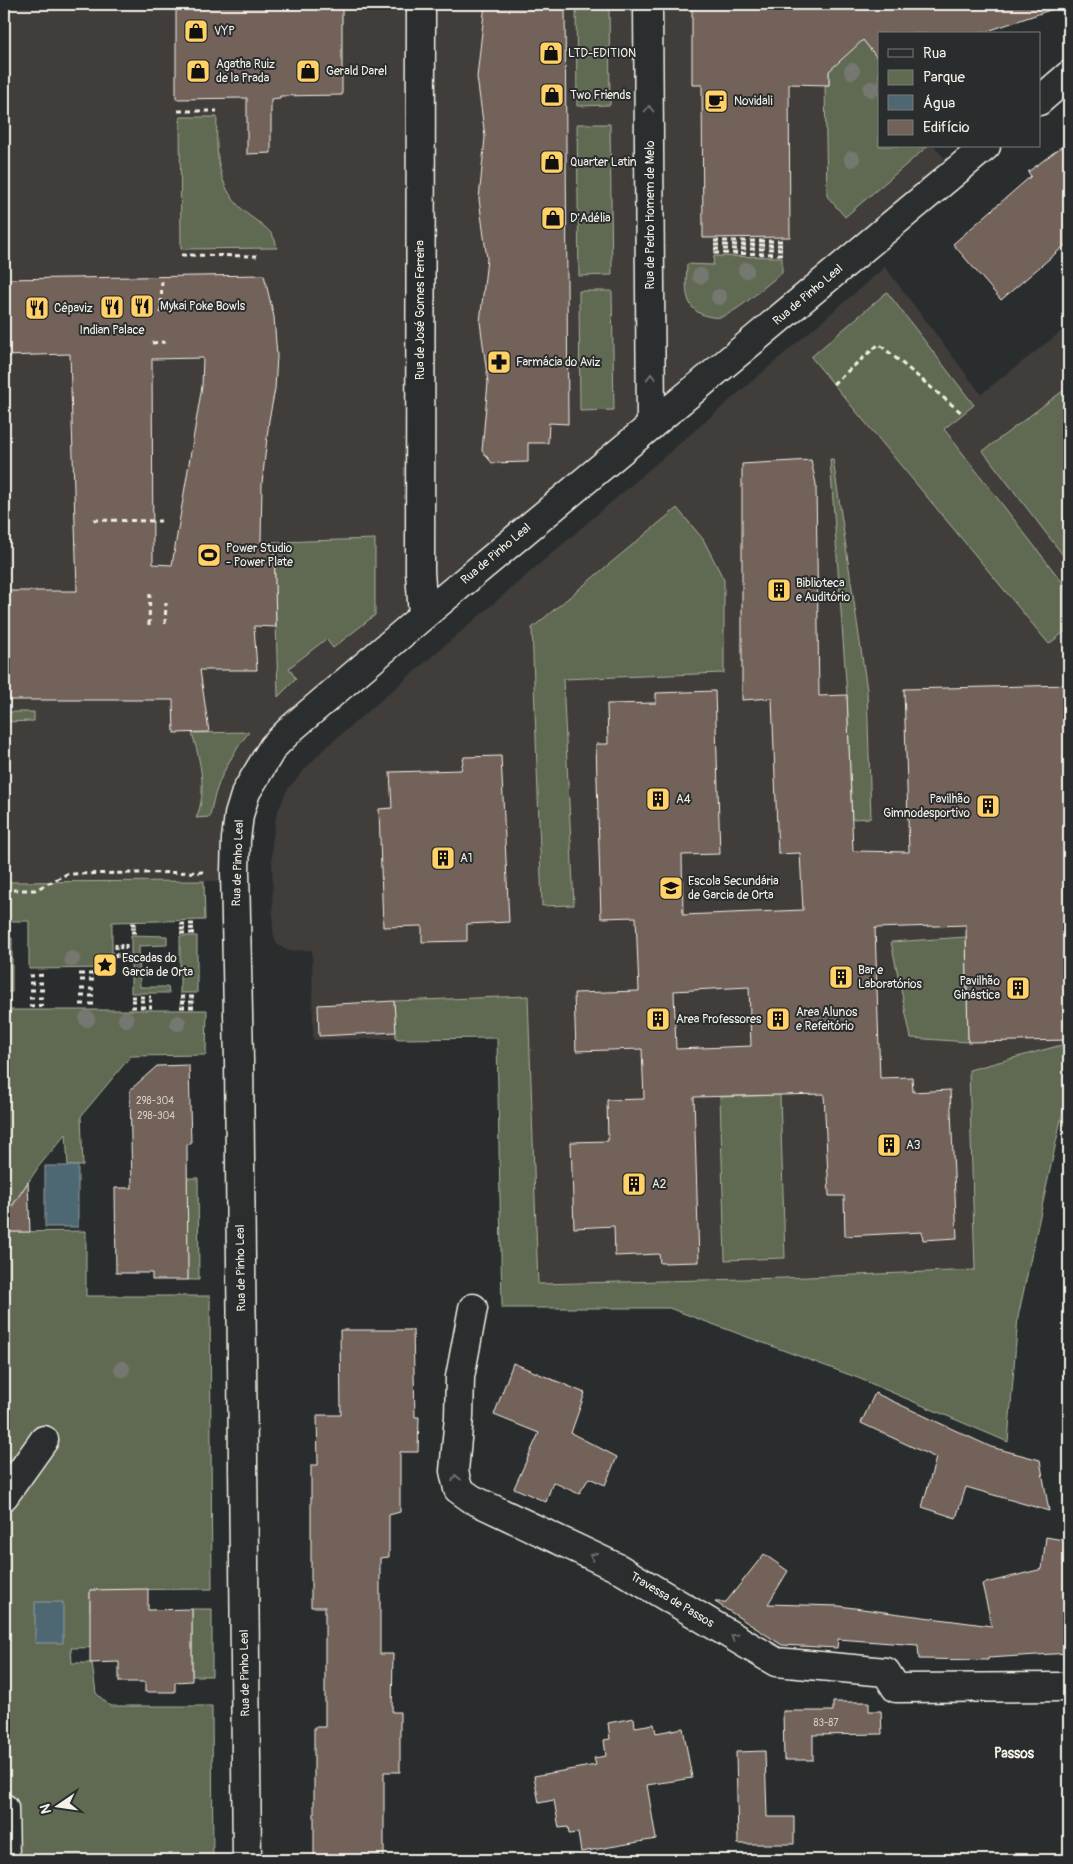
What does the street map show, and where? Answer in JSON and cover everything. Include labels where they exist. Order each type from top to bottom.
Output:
[{"type":"street","name":"Rua de José Gomes Ferreira","points":[[422,4],[420,551],[423,616]]},
{"type":"street","name":"Rua de Pedro Homem de Melo","points":[[648,4],[651,426]]},
{"type":"street","points":[[1040,100],[1069,75]]},
{"type":"street","name":"Rua de Pinho Leal","points":[[247,1860],[240,1061],[235,872],[239,815],[246,792],[273,747],[293,727],[423,616],[984,148]]},
{"type":"street","name":"Travessa de Passos","points":[[473,1308],[460,1377],[459,1417],[454,1471],[458,1489],[472,1500],[618,1568],[776,1662],[886,1672],[896,1688],[1069,1686]]},
{"type":"street","points":[[4,1496],[44,1440]]},
{"type":"street","points":[[4,1808],[5,1860]]},
{"type":"path","points":[[178,111],[217,111]]},
{"type":"path","points":[[714,247],[782,247],[714,247]]},
{"type":"path","points":[[181,256],[257,256]]},
{"type":"path","points":[[161,313],[162,276]]},
{"type":"path","points":[[152,342],[165,342]]},
{"type":"path","points":[[833,384],[879,344],[962,414]]},
{"type":"path","points":[[94,520],[161,521]]},
{"type":"path","points":[[149,625],[150,591]]},
{"type":"path","points":[[165,624],[166,603]]},
{"type":"path","points":[[4,890],[35,890],[67,874],[235,872]]},
{"type":"path","points":[[137,928],[131,928],[137,928]]},
{"type":"path","points":[[197,928],[180,929],[197,928]]},
{"type":"path","points":[[116,944],[116,958]]},
{"type":"path","points":[[120,944],[120,958]]},
{"type":"path","points":[[126,944],[126,958]]},
{"type":"path","points":[[5,950],[12,950]]},
{"type":"path","points":[[79,974],[95,974]]},
{"type":"path","points":[[29,976],[47,975]]},
{"type":"path","points":[[80,980],[95,980]]},
{"type":"path","points":[[30,983],[47,983]]},
{"type":"path","points":[[80,989],[95,989]]},
{"type":"path","points":[[30,990],[47,990]]},
{"type":"path","points":[[80,996],[95,996]]},
{"type":"path","points":[[180,997],[197,996]]},
{"type":"path","points":[[151,997],[131,999],[152,1001]]},
{"type":"path","points":[[29,998],[47,998]]},
{"type":"path","points":[[197,1002],[180,1004],[198,1007]]},
{"type":"path","points":[[80,1004],[95,1004]]},
{"type":"path","points":[[29,1006],[47,1005]]},
{"type":"path","points":[[131,1007],[152,1007]]},
{"type":"shaded area","points":[[4,4],[836,4],[837,35],[878,143],[878,148],[936,148],[956,172],[257,772],[236,881],[4,882]]},
{"type":"shaded area","name":"Escola Secundária de Garcia de Orta","points":[[885,267],[981,394],[1067,327],[1069,330],[1069,1083],[1018,1317],[1008,1442],[858,1378],[669,1308],[502,1308],[497,1037],[313,1040],[312,950],[288,951],[277,944],[273,933],[272,844],[276,816],[287,790],[305,769],[323,750]]},
{"type":"green space","points":[[576,4],[609,4],[610,105],[577,106]]},
{"type":"green space","points":[[829,4],[836,4],[837,34],[875,4],[920,4],[907,14],[863,40],[878,59],[878,148],[926,148],[845,217],[827,196],[825,85],[829,85]]},
{"type":"green space","points":[[180,117],[217,117],[218,155],[227,190],[248,215],[269,230],[277,248],[181,249]]},
{"type":"green space","points":[[577,124],[610,124],[612,275],[579,276]]},
{"type":"green space","points":[[714,256],[782,257],[782,273],[732,312],[721,317],[710,317],[699,313],[689,302],[686,288],[687,264],[713,265]]},
{"type":"green space","points":[[579,291],[612,291],[614,410],[580,411]]},
{"type":"green space","points":[[887,292],[974,405],[944,429],[1069,591],[1069,628],[1049,644],[811,357]]},
{"type":"green space","points":[[1068,387],[1069,389],[1069,563],[983,451]]},
{"type":"green space","points":[[830,459],[833,459],[867,690],[871,818],[852,819],[847,695]]},
{"type":"green space","points":[[677,508],[703,539],[724,580],[724,673],[563,679],[574,905],[542,906],[532,628]]},
{"type":"green space","points":[[375,539],[375,615],[333,648],[326,639],[289,668],[296,679],[278,697],[274,542]]},
{"type":"green space","points":[[4,712],[34,712],[34,721],[4,722]]},
{"type":"green space","points":[[249,732],[235,752],[219,782],[210,817],[196,818],[202,797],[202,776],[192,733]]},
{"type":"green space","points":[[204,881],[205,920],[112,922],[112,968],[29,969],[29,921],[4,921],[4,882]]},
{"type":"green space","points":[[131,935],[167,936],[167,945],[139,946],[140,987],[168,987],[169,993],[131,993]]},
{"type":"green space","points":[[180,936],[197,936],[197,993],[180,993]]},
{"type":"green space","points":[[966,937],[968,1042],[911,1038],[891,942]]},
{"type":"green space","points":[[12,938],[12,992],[4,992],[4,985],[6,984],[4,939]]},
{"type":"green space","points":[[528,996],[538,1284],[784,1278],[975,1270],[969,1070],[1069,1043],[1069,1083],[1018,1317],[1008,1442],[858,1378],[669,1308],[502,1308],[497,1038],[396,1039],[394,1001]]},
{"type":"green space","points":[[4,1010],[207,1010],[206,1055],[131,1056],[81,1116],[83,1166],[68,1166],[66,1134],[39,1166],[4,1219]]},
{"type":"green space","points":[[780,1095],[785,1258],[725,1260],[720,1097]]},
{"type":"green space","points":[[187,1178],[198,1178],[199,1280],[188,1280]]},
{"type":"green space","points":[[86,1231],[86,1296],[210,1296],[212,1589],[90,1590],[90,1611],[124,1647],[71,1648],[72,1663],[92,1663],[96,1693],[110,1706],[212,1706],[213,1860],[4,1860],[4,1232]]},
{"type":"green space","points":[[192,1609],[212,1609],[212,1676],[192,1676]]},
{"type":"water","points":[[45,1166],[78,1166],[78,1227],[45,1227]]},
{"type":"water","points":[[35,1602],[63,1602],[63,1643],[35,1643]]},
{"type":"building","points":[[176,4],[342,4],[342,95],[280,96],[280,98],[271,99],[271,153],[247,154],[247,98],[176,99]]},
{"type":"building","points":[[485,4],[565,4],[568,424],[549,423],[548,443],[528,443],[528,462],[492,463],[482,451],[488,382],[480,322],[487,259],[479,199],[485,137],[477,77]]},
{"type":"building","points":[[692,4],[1056,4],[1056,8],[985,32],[878,32],[878,59],[863,40],[829,71],[829,85],[789,84],[790,237],[703,238],[702,85],[692,85]]},
{"type":"building","points":[[1069,141],[1069,242],[1001,300],[953,244],[1031,176],[1028,172]]},
{"type":"building","points":[[264,275],[274,317],[277,356],[275,389],[269,420],[262,483],[261,542],[274,542],[276,627],[254,626],[257,670],[200,670],[209,732],[174,733],[173,700],[4,700],[4,591],[77,591],[70,354],[4,356],[4,279]],"holes":[[[203,358],[202,386],[172,565],[153,564],[152,359]]]},
{"type":"building","points":[[811,460],[816,484],[819,696],[847,695],[853,851],[909,852],[904,689],[1069,685],[1069,1040],[968,1042],[966,925],[875,928],[880,1078],[912,1077],[913,1092],[950,1090],[957,1238],[923,1240],[922,1232],[845,1236],[844,1196],[829,1196],[824,1094],[694,1097],[699,1262],[660,1263],[659,1254],[615,1256],[614,1226],[574,1228],[571,1142],[608,1141],[607,1100],[644,1099],[642,1049],[576,1051],[574,993],[639,991],[636,917],[601,918],[596,744],[608,744],[607,704],[656,703],[656,693],[715,691],[720,854],[682,855],[683,915],[803,910],[800,853],[778,854],[772,698],[742,700],[742,464]],"holes":[[[749,987],[751,1046],[676,1049],[674,991]]]},
{"type":"building","name":"A1","points":[[501,756],[509,922],[467,924],[467,941],[422,942],[422,926],[383,927],[379,809],[392,808],[390,772],[461,770],[464,757]]},
{"type":"building","points":[[394,1001],[396,1032],[319,1036],[318,1005]]},
{"type":"building","points":[[189,1065],[191,1144],[187,1144],[188,1280],[152,1280],[152,1273],[116,1273],[115,1188],[132,1188],[130,1090],[157,1066]]},
{"type":"building","points":[[28,1182],[30,1232],[4,1232],[4,1219]]},
{"type":"building","points":[[340,1330],[413,1330],[415,1417],[419,1417],[418,1452],[400,1452],[400,1512],[389,1515],[389,1557],[380,1558],[380,1654],[393,1654],[392,1712],[400,1712],[400,1772],[384,1772],[384,1860],[314,1860],[314,1727],[325,1727],[325,1607],[311,1607],[311,1465],[318,1465],[317,1415],[341,1415]]},
{"type":"building","points":[[513,1363],[585,1393],[571,1433],[617,1457],[605,1485],[589,1478],[579,1494],[553,1482],[546,1502],[514,1488],[539,1433],[494,1415]]},
{"type":"building","points":[[875,1393],[991,1447],[1040,1460],[1049,1511],[966,1487],[956,1518],[922,1507],[936,1458],[861,1423]]},
{"type":"building","points":[[1046,1537],[1069,1541],[1069,1653],[988,1658],[988,1660],[919,1659],[918,1645],[838,1639],[837,1648],[782,1645],[715,1602],[726,1602],[764,1554],[788,1571],[768,1604],[839,1606],[992,1626],[982,1584],[1042,1569]]},
{"type":"building","points":[[148,1589],[148,1610],[192,1609],[192,1681],[175,1682],[175,1692],[145,1692],[145,1682],[119,1682],[119,1662],[90,1663],[90,1590]]},
{"type":"building","points":[[833,1702],[869,1702],[869,1711],[881,1711],[882,1734],[813,1735],[813,1760],[784,1760],[783,1711],[833,1711]]},
{"type":"building","points":[[634,1718],[635,1727],[654,1724],[656,1733],[683,1728],[692,1778],[647,1785],[656,1839],[581,1852],[578,1833],[569,1834],[568,1827],[559,1828],[554,1800],[539,1803],[534,1776],[596,1765],[594,1758],[606,1756],[604,1740],[610,1739],[608,1723]]},
{"type":"building","points":[[765,1751],[767,1817],[794,1817],[794,1844],[738,1844],[736,1752]]},
{"type":"place","name":"VYP","points":[[196,31]]},
{"type":"place","name":"LTD-EDITION","points":[[551,53]]},
{"type":"place","name":"Agatha Ruiz de la Prada","points":[[198,71]]},
{"type":"place","name":"Gerald Darel","points":[[308,71]]},
{"type":"place","name":"Two Friends","points":[[552,95]]},
{"type":"place","name":"Novidali","points":[[716,101]]},
{"type":"place","name":"Quarter Latin","points":[[552,162]]},
{"type":"place","name":"D'Adélia","points":[[553,218]]},
{"type":"place","name":"Mykai Poke Bowls","points":[[142,306]]},
{"type":"place","name":"Indian Palace","points":[[112,307]]},
{"type":"place","name":"Cêpaviz","points":[[37,308]]},
{"type":"place","name":"Farmácia do Aviz","points":[[499,362]]},
{"type":"place","name":"Power Studio - Power Plate","points":[[209,555]]},
{"type":"place","name":"Biblioteca e Auditório","points":[[779,590]]},
{"type":"place","name":"A4","points":[[658,799]]},
{"type":"place","name":"Pavilhão Gimnodesportivo","points":[[988,806]]},
{"type":"place","name":"A1","points":[[443,858]]},
{"type":"place","name":"Escola Secundária de Garcia de Orta","points":[[671,888]]},
{"type":"place","name":"Escadas do Garcia de Orta","points":[[105,965]]},
{"type":"place","name":"Bar e Laboratórios","points":[[841,977]]},
{"type":"place","name":"Pavilhão Ginástica","points":[[1018,988]]},
{"type":"place","name":"Area Professores","points":[[658,1019]]},
{"type":"place","name":"Area Alunos e Refeitório","points":[[778,1019]]},
{"type":"place","name":"A3","points":[[889,1145]]},
{"type":"place","name":"A2","points":[[634,1184]]},
{"type":"district","name":"Passos","points":[[1014,1753]]}]
